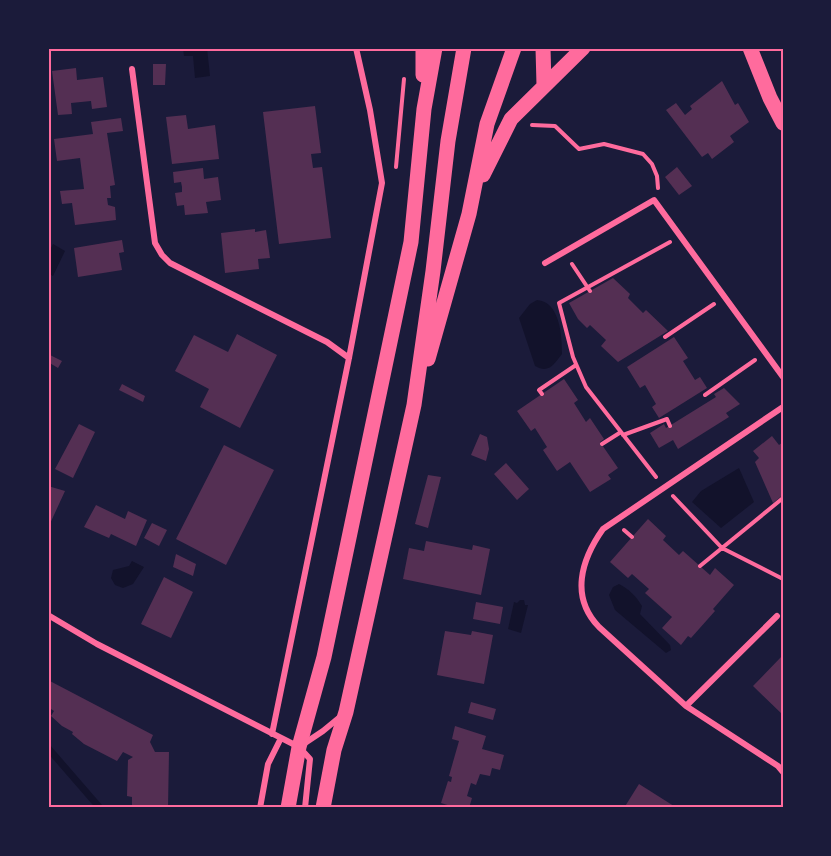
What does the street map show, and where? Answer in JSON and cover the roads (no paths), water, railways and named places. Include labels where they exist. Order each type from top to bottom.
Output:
[{"type":"main road","points":[[423,48],[424,109]]},
{"type":"main road","points":[[288,808],[299,747],[324,657],[411,242],[424,109],[435,48]]},
{"type":"main road","points":[[414,405],[448,141],[464,48]]},
{"type":"main road","points":[[323,808],[334,750],[346,711],[414,405],[469,214],[487,124],[514,48]]},
{"type":"main road","points":[[543,48],[544,84]]},
{"type":"main road","points":[[469,214],[488,164],[511,118],[583,48]]},
{"type":"main road","points":[[750,48],[770,98],[783,123]]},
{"type":"street","points":[[272,734],[349,358],[382,183],[370,110],[356,48]]},
{"type":"street","points":[[132,69],[155,243],[162,255],[170,263],[327,342],[349,358]]},
{"type":"street","points":[[545,263],[654,200],[783,377]]},
{"type":"street","points":[[783,407],[603,529],[591,545],[582,573],[583,600],[592,619],[599,627],[686,706],[778,766],[783,772]]},
{"type":"street","points":[[48,615],[97,644],[299,747],[310,759],[305,808]]},
{"type":"street","points":[[686,706],[777,616]]},
{"type":"street","points":[[299,747],[323,731],[346,711]]},
{"type":"street","points":[[260,808],[268,764],[281,738]]},
{"type":"waterway","points":[[48,748],[100,808]]}]
